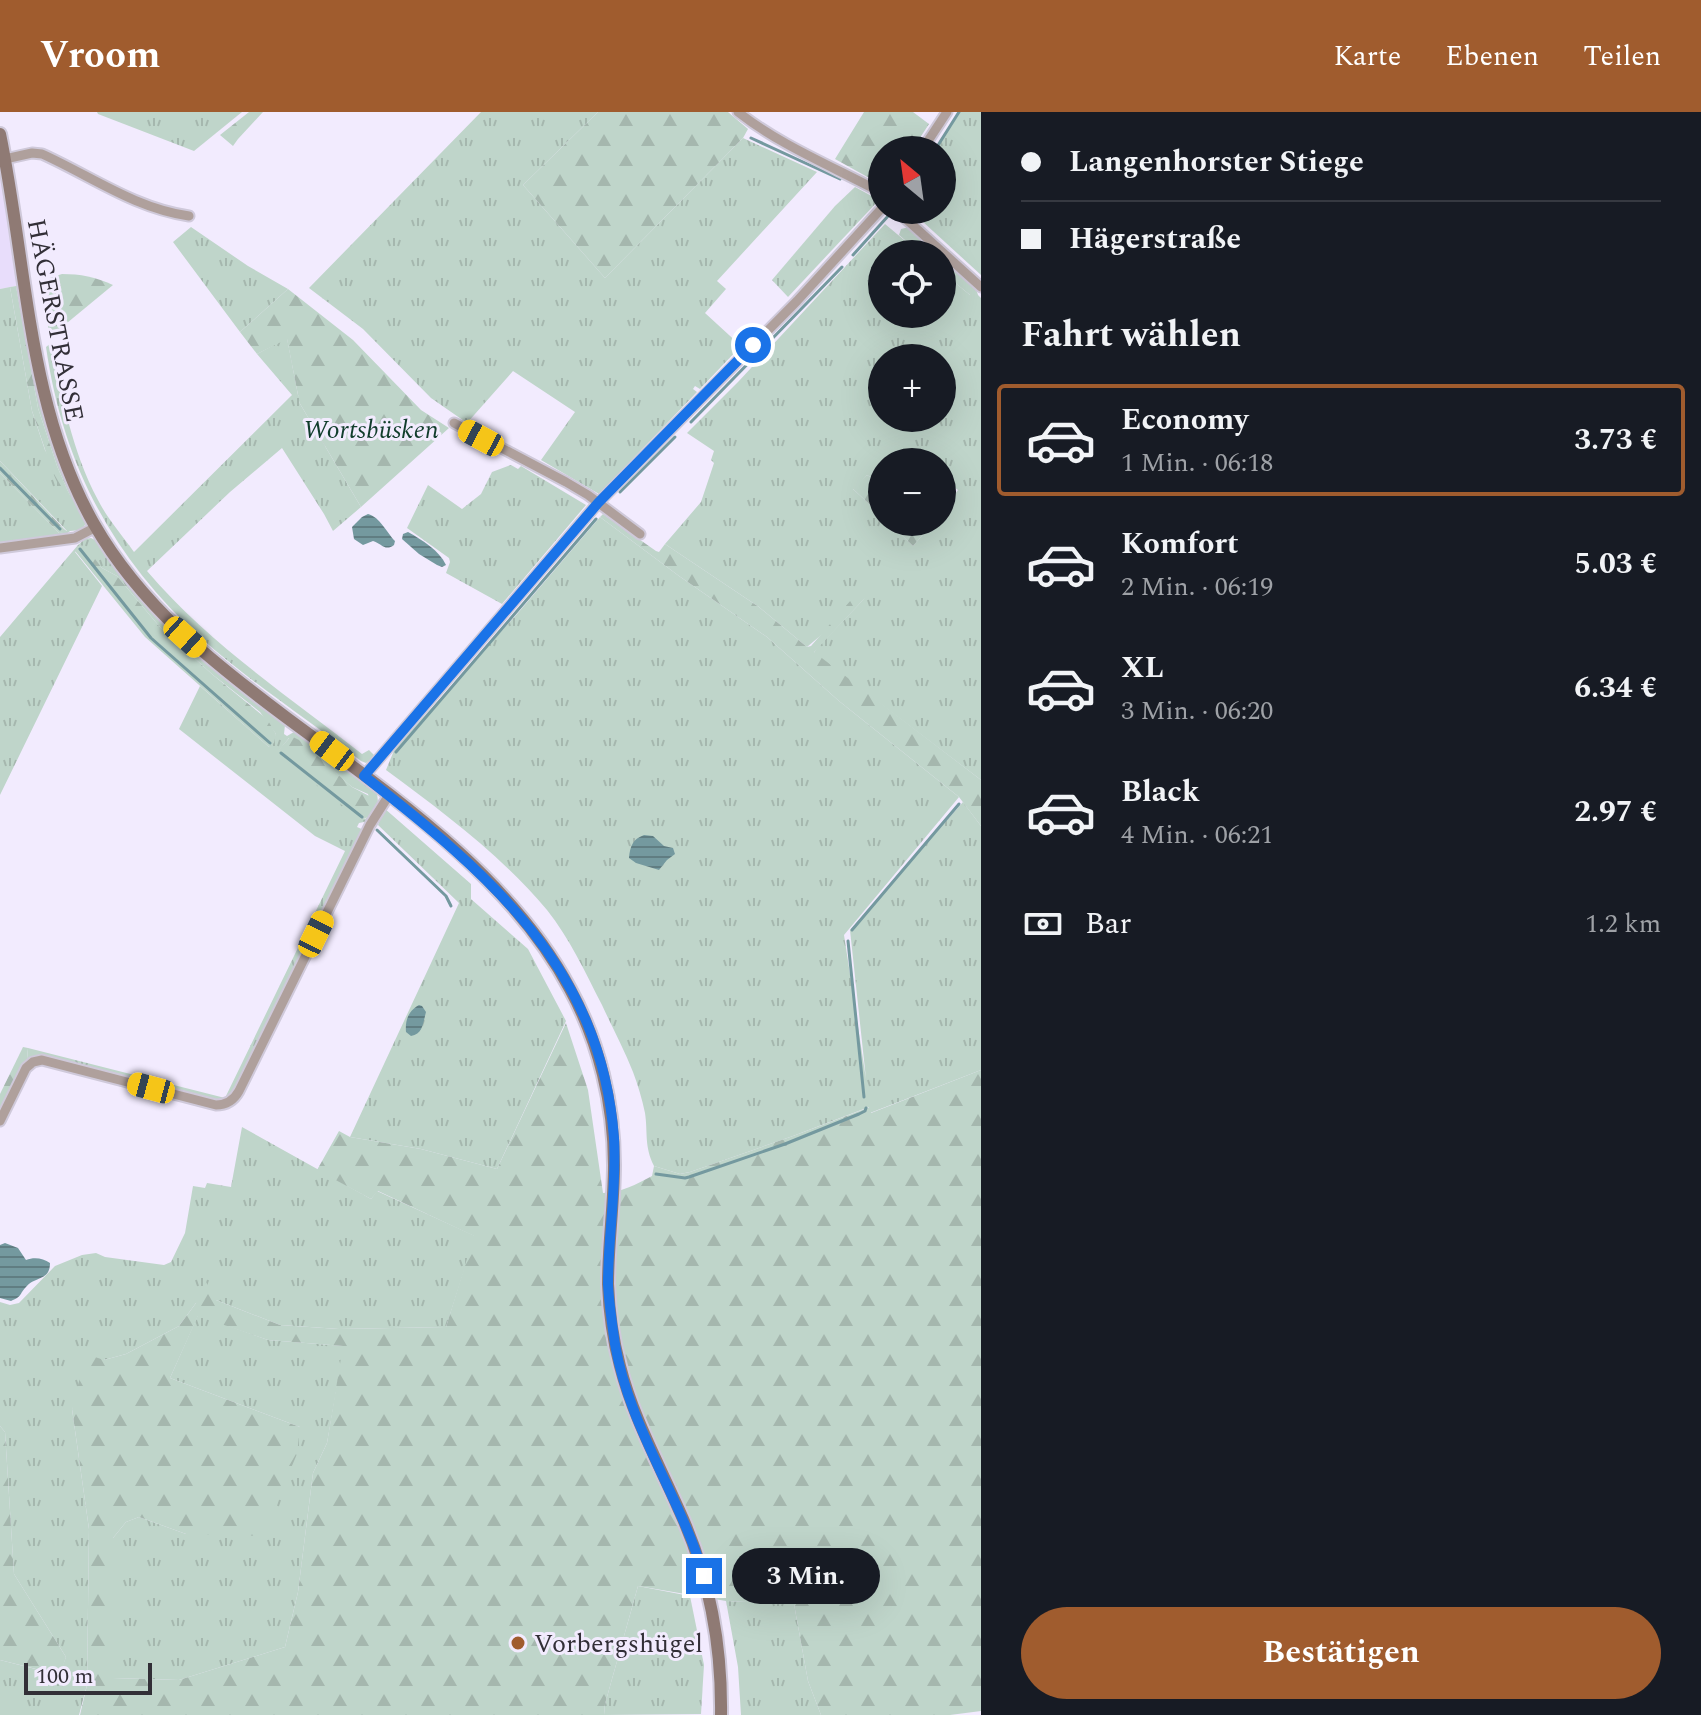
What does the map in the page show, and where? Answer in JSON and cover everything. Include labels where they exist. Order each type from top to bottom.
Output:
[{"type":"main road","name":"HÄGERSTRASSE","points":[[0,134],[45,398],[65,465],[96,527],[118,561],[136,586],[185,637],[389,795],[478,870],[525,921],[569,987],[600,1063],[614,1139],[608,1283],[615,1347],[630,1404],[689,1531],[710,1598],[720,1670],[721,1715]]},
{"type":"street","points":[[738,112],[787,144],[868,186]]},
{"type":"street","points":[[931,136],[947,112]]},
{"type":"street","points":[[5,159],[42,154],[137,202],[189,216]]},
{"type":"street","points":[[364,776],[598,503],[797,301],[868,223]]},
{"type":"street","points":[[911,224],[981,287]]},
{"type":"street","points":[[454,423],[540,468],[598,503],[640,534]]},
{"type":"street","points":[[0,548],[75,538],[96,527]]},
{"type":"street","points":[[0,1121],[26,1068],[42,1060],[216,1105],[232,1100],[370,825],[389,795]]},
{"type":"shaded area","points":[[0,171],[20,285],[0,289]]},
{"type":"shaded area","points":[[368,514],[383,526],[395,541],[394,545],[386,547],[373,541],[363,545],[354,539],[352,527]]},
{"type":"shaded area","points":[[408,532],[435,550],[446,565],[437,565],[419,554],[402,539],[403,534]]},
{"type":"shaded area","points":[[644,835],[653,836],[664,846],[673,848],[675,854],[659,870],[629,858],[633,844]]},
{"type":"shaded area","points":[[419,1005],[426,1012],[424,1020],[420,1030],[411,1036],[406,1032],[407,1020]]},
{"type":"shaded area","points":[[5,1243],[18,1248],[26,1260],[38,1258],[50,1263],[45,1276],[30,1284],[11,1301],[0,1298],[0,1245]]},
{"type":"green space","points":[[97,112],[242,112],[194,151]]},
{"type":"green space","points":[[249,112],[263,112],[233,146],[220,135]]},
{"type":"green space","points":[[481,112],[598,112],[523,185],[605,278],[743,138],[817,172],[717,281],[726,289],[705,313],[741,346],[700,389],[695,386],[693,389],[697,392],[599,494],[541,460],[575,412],[513,371],[467,423],[431,398],[363,329],[309,288]]},
{"type":"green space","points":[[598,112],[728,112],[748,129],[743,138],[605,278],[523,185]]},
{"type":"green space","points":[[864,112],[913,112],[929,124],[921,136],[868,136],[868,177],[835,159]]},
{"type":"green space","points":[[959,112],[981,112],[981,275],[956,252],[956,240],[943,240],[925,224],[956,224],[956,136],[944,136]]},
{"type":"green space","points":[[855,187],[868,194],[868,212],[788,297],[772,280]]},
{"type":"green space","points":[[885,224],[904,240],[870,240]]},
{"type":"green space","points":[[191,227],[288,289],[240,332],[173,242]]},
{"type":"green space","points":[[909,228],[922,240],[905,240],[899,235],[901,229]]},
{"type":"green space","points":[[868,242],[868,328],[956,328],[956,284],[970,295],[981,298],[981,780],[815,654],[817,648],[865,598],[807,647],[759,607],[665,544],[701,502],[714,463],[711,460],[714,451],[687,433]]},
{"type":"green space","points":[[956,271],[976,289],[978,295],[970,295],[956,284]]},
{"type":"green space","points":[[62,274],[88,276],[113,285],[50,337],[40,281]]},
{"type":"green space","points":[[19,285],[42,411],[60,467],[86,522],[82,529],[65,535],[0,546],[0,473],[59,533],[67,531],[0,461],[0,289],[10,287],[32,411],[45,450],[70,496],[38,408],[16,286]]},
{"type":"green space","points":[[16,286],[38,408],[70,496],[66,502],[32,411],[10,287]]},
{"type":"green space","name":"Wortsbüsken","points":[[288,289],[353,340],[421,410],[449,428],[361,507],[299,402],[287,339],[257,354],[240,332]]},
{"type":"green space","points":[[287,338],[299,402],[361,507],[333,531],[282,448],[230,492],[147,571],[196,622],[250,668],[362,754],[369,750],[375,756],[366,763],[220,654],[170,607],[142,575],[97,507],[79,470],[54,390],[46,347],[51,343],[69,423],[89,481],[106,513],[134,552],[292,395],[257,354]]},
{"type":"green space","points":[[0,461],[68,532],[59,533],[0,473]]},
{"type":"green space","points":[[511,465],[518,469],[521,466],[586,505],[502,604],[446,573],[449,558],[407,528],[428,485],[462,509],[481,494],[492,472]]},
{"type":"green space","points":[[868,476],[868,503],[852,488]]},
{"type":"green space","points":[[603,514],[656,551],[659,552],[665,544],[759,607],[807,647],[858,592],[865,598],[814,652],[981,780],[981,826],[959,797],[839,701],[767,637],[600,517]]},
{"type":"green space","points":[[600,517],[767,637],[839,701],[959,797],[844,935],[866,1079],[850,930],[963,802],[981,826],[981,1070],[870,1113],[869,1107],[690,1172],[680,1174],[654,1166],[648,1146],[644,1108],[633,1072],[583,968],[555,921],[530,890],[491,853],[386,770],[395,748]]},
{"type":"green space","points":[[903,536],[922,536],[913,546]]},
{"type":"green space","points":[[85,539],[95,540],[136,594],[181,641],[285,725],[284,734],[287,736],[294,732],[377,793],[378,802],[369,821],[359,823],[357,827],[364,830],[234,1093],[224,1100],[215,1100],[36,1057],[0,1116],[0,1110],[27,1059],[28,1048],[225,1098],[345,851],[315,836],[179,729],[200,686],[269,747],[276,734],[260,712],[159,626],[117,576],[102,568],[82,545],[75,552],[102,586],[0,795],[0,637]],"holes":[[[289,738],[352,787],[368,794],[372,812],[365,819],[277,753]]]},
{"type":"green space","points":[[82,545],[102,568],[117,576],[159,626],[267,719],[276,734],[274,743],[269,747],[145,637],[75,551]]},
{"type":"green space","points":[[291,736],[352,787],[373,798],[375,806],[368,817],[361,820],[276,753]]},
{"type":"green space","points":[[384,808],[471,884],[471,899],[528,949],[566,1021],[497,1169],[421,1149],[350,1137],[459,903],[378,825]]},
{"type":"green space","points":[[566,1023],[588,1090],[603,1193],[622,1190],[652,1176],[654,1166],[680,1174],[690,1172],[870,1107],[871,1113],[981,1070],[981,1711],[950,1715],[821,1715],[808,1681],[794,1604],[726,1601],[638,1586],[604,1715],[80,1715],[87,1685],[89,1529],[72,1409],[86,1354],[104,1360],[126,1354],[179,1326],[196,1303],[206,1282],[216,1300],[280,1325],[339,1329],[446,1327],[474,1236],[378,1191],[371,1199],[317,1170],[339,1131],[350,1137],[421,1149],[497,1169]],"holes":[[[198,1316],[268,1340],[343,1346],[327,1443],[313,1473],[298,1592],[285,1647],[179,1680],[113,1678],[113,1538],[126,1522],[139,1517],[186,1534],[262,1536],[297,1454],[300,1427],[170,1378]]]},
{"type":"green space","points":[[23,1047],[28,1048],[27,1059],[0,1110],[0,1094]]},
{"type":"green space","points":[[242,1127],[371,1199],[377,1191],[475,1236],[446,1327],[339,1329],[280,1325],[216,1300],[196,1303],[179,1326],[126,1354],[104,1360],[72,1409],[89,1529],[87,1685],[79,1715],[0,1715],[0,1660],[59,1675],[66,1657],[14,1574],[5,1432],[0,1426],[0,1302],[10,1305],[19,1303],[55,1266],[82,1255],[96,1253],[164,1265],[171,1262],[185,1233],[193,1186],[205,1188],[207,1183],[231,1187]]},
{"type":"green space","points":[[198,1315],[268,1340],[344,1346],[327,1443],[313,1473],[298,1592],[285,1647],[179,1680],[113,1678],[113,1538],[126,1522],[139,1517],[186,1534],[300,1427],[170,1378]]},
{"type":"green space","points":[[0,1426],[5,1432],[14,1574],[66,1657],[60,1675],[0,1660]]},
{"type":"green space","points":[[638,1586],[690,1596],[704,1665],[701,1714],[604,1715]]},
{"type":"green space","points":[[726,1601],[794,1604],[808,1681],[821,1715],[741,1715],[738,1667]]},
{"type":"waterway","points":[[944,136],[959,112]]},
{"type":"waterway","points":[[751,138],[840,179]]},
{"type":"waterway","points":[[853,255],[881,224]]},
{"type":"waterway","points":[[691,422],[842,267]]},
{"type":"waterway","points":[[620,492],[675,437]]},
{"type":"waterway","points":[[0,468],[60,529]]},
{"type":"waterway","points":[[396,752],[596,519]]},
{"type":"waterway","points":[[80,549],[151,638],[270,743]]},
{"type":"waterway","points":[[281,753],[362,817]]},
{"type":"waterway","points":[[852,930],[959,804]]},
{"type":"waterway","points":[[377,830],[446,896],[451,906]]},
{"type":"waterway","points":[[848,941],[864,1097]]},
{"type":"waterway","points":[[656,1174],[689,1177],[785,1144],[859,1114],[866,1108]]},
{"type":"place","name":"Vorbergshügel","points":[[518,1643]]},
{"type":"route","points":[[704,1576],[689,1531],[630,1404],[615,1347],[608,1283],[614,1139],[604,1078],[585,1020],[554,961],[507,900],[456,850],[364,776],[598,503],[753,345]]}]
